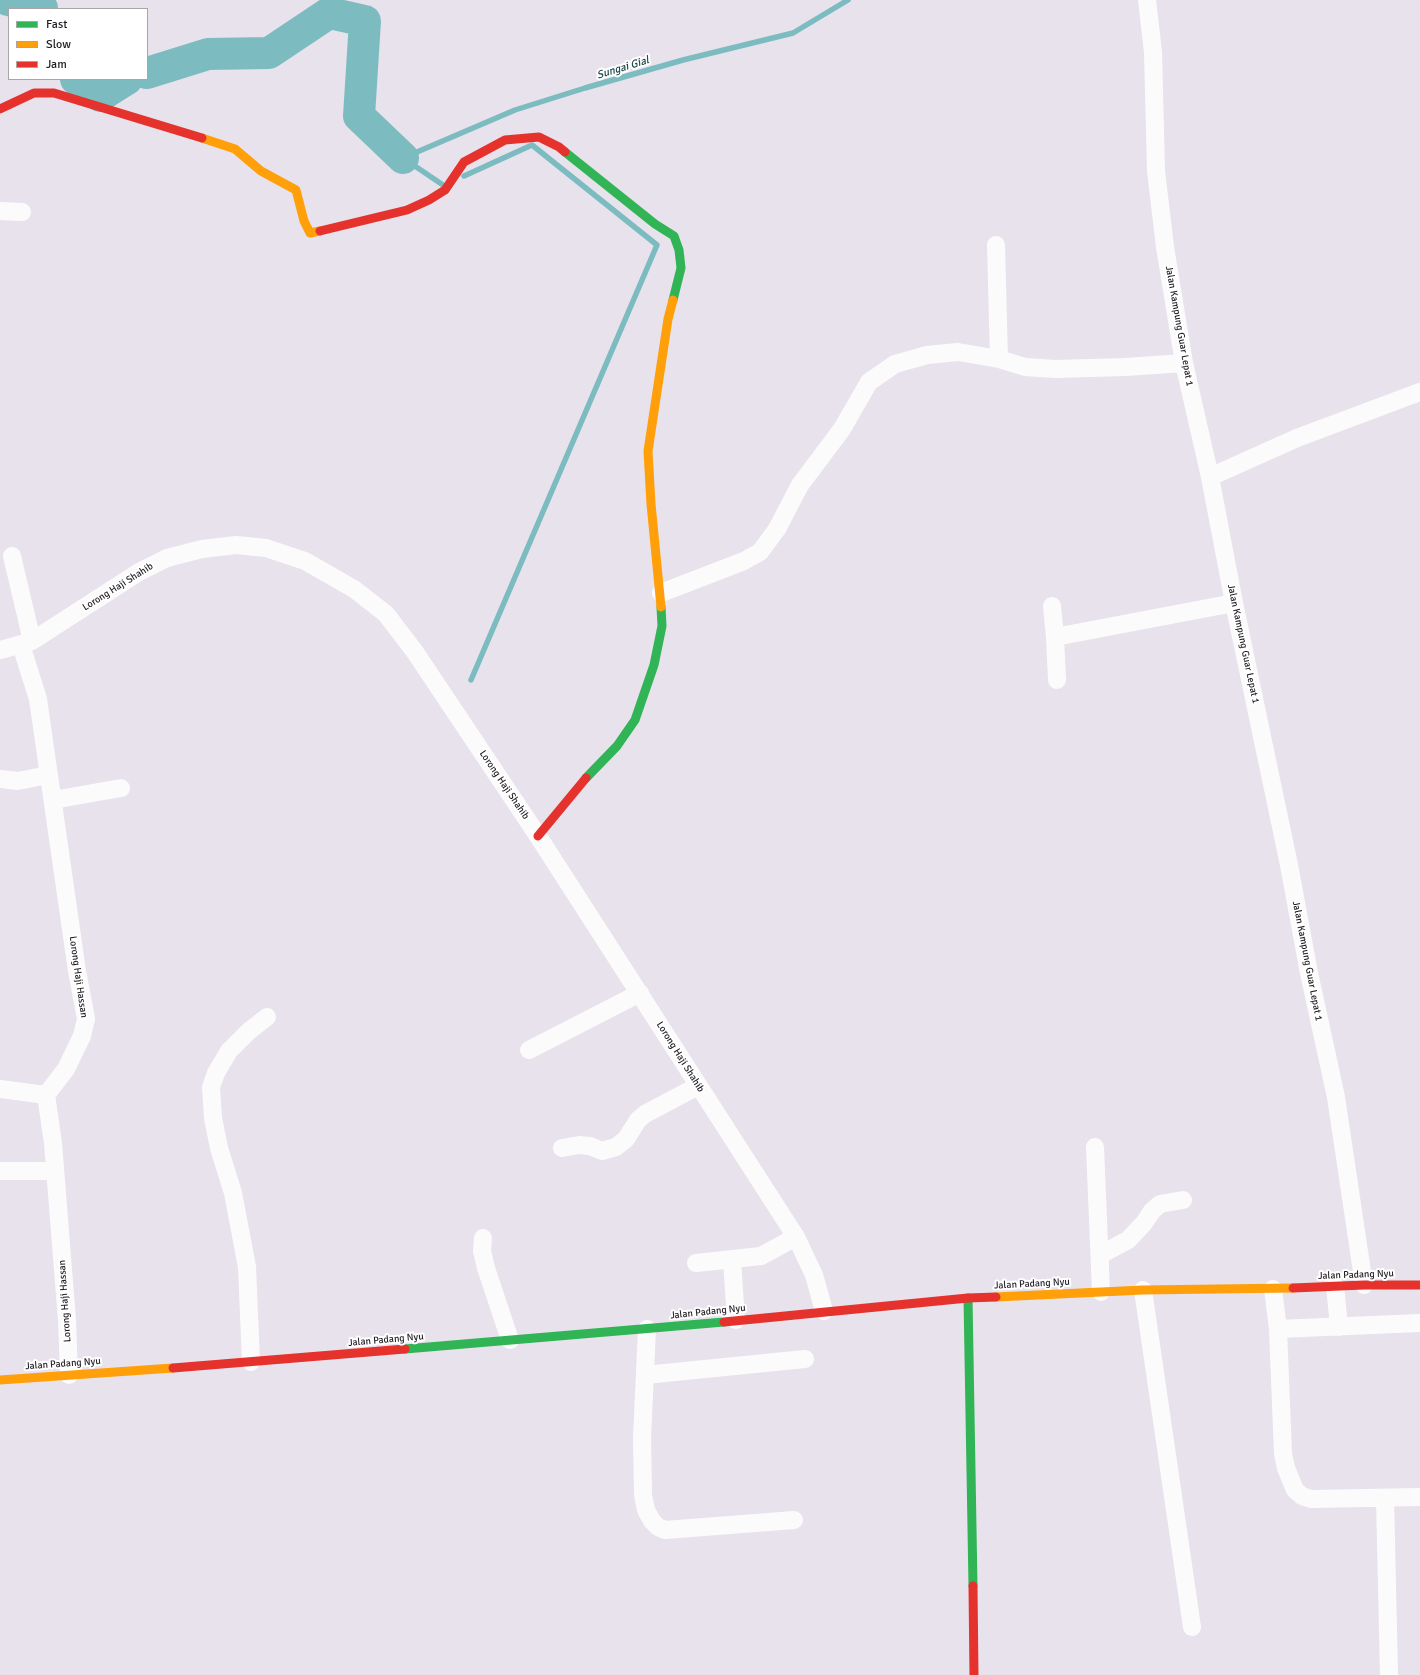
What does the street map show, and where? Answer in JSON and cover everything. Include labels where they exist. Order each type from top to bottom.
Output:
[{"type":"street","name":"Jalan Kampung Guar Lepat 1","points":[[1147,0],[1152,52],[1156,171],[1164,247],[1184,363],[1210,477],[1234,603],[1289,865],[1309,973],[1336,1097],[1364,1285]]},
{"type":"street","points":[[0,109],[34,92],[54,93],[188,133],[235,149],[260,171],[296,190],[304,221],[310,233],[407,210],[445,190],[464,162],[505,140],[539,137],[559,147],[655,224],[674,236],[679,250],[681,268],[668,319],[648,451],[651,504],[661,593],[662,626],[654,665],[635,720],[617,746],[577,788],[538,836]]},
{"type":"street","points":[[0,211],[22,212]]},
{"type":"street","points":[[996,245],[999,359]]},
{"type":"street","points":[[661,593],[744,561],[760,552],[778,529],[800,485],[842,429],[869,382],[895,364],[927,355],[958,352],[999,359],[1024,367],[1055,369],[1126,367],[1184,363]]},
{"type":"street","points":[[1210,477],[1296,438],[1420,392]]},
{"type":"street","name":"Lorong Haji Shahib","points":[[0,650],[27,643],[139,572],[167,558],[202,549],[236,545],[266,548],[305,561],[354,589],[386,614],[414,652],[538,836],[796,1237],[814,1275],[824,1311]]},
{"type":"street","name":"Lorong Haji Hassan","points":[[12,556],[38,699],[77,971],[86,1019],[82,1036],[66,1069],[46,1095],[53,1143],[67,1320],[69,1375]]},
{"type":"street","points":[[1055,637],[1234,603]]},
{"type":"street","points":[[1052,606],[1057,680]]},
{"type":"street","points":[[0,779],[18,781],[48,775]]},
{"type":"street","points":[[53,800],[121,788]]},
{"type":"street","points":[[529,1050],[640,993]]},
{"type":"street","points":[[251,1362],[246,1267],[233,1193],[219,1148],[213,1118],[211,1087],[216,1073],[229,1051],[249,1031],[267,1017]]},
{"type":"street","points":[[562,1148],[579,1145],[590,1146],[602,1151],[616,1147],[626,1139],[633,1127],[645,1114],[698,1086]]},
{"type":"street","points":[[0,1089],[46,1095]]},
{"type":"street","points":[[1095,1146],[1101,1292]]},
{"type":"street","points":[[0,1171],[55,1171]]},
{"type":"street","points":[[1100,1255],[1128,1240],[1144,1223],[1152,1211],[1160,1204],[1183,1200]]},
{"type":"street","points":[[696,1263],[761,1256],[796,1237]]},
{"type":"street","points":[[483,1238],[482,1251],[486,1268],[510,1340]]},
{"type":"street","points":[[732,1260],[736,1320]]},
{"type":"street","name":"Jalan Padang Nyu","points":[[0,1380],[251,1362],[647,1329],[968,1298],[1143,1290],[1273,1289],[1364,1285],[1420,1285]]},
{"type":"street","points":[[1336,1286],[1339,1327]]},
{"type":"street","points":[[1273,1289],[1278,1329],[1283,1454],[1286,1468],[1295,1490],[1302,1496],[1311,1499],[1420,1497]]},
{"type":"street","points":[[1143,1290],[1192,1627]]},
{"type":"street","points":[[968,1298],[974,1675]]},
{"type":"street","points":[[1278,1329],[1420,1324]]},
{"type":"street","points":[[647,1329],[642,1438],[643,1495],[646,1510],[652,1521],[658,1527],[665,1530],[794,1520]]},
{"type":"street","points":[[645,1375],[806,1359]]},
{"type":"street","points":[[1385,1498],[1388,1675]]},
{"type":"waterway","points":[[8,0],[42,8]]},
{"type":"waterway","name":"Sungai Gial","points":[[403,158],[515,110],[683,60],[793,33],[848,0]]},
{"type":"waterway","points":[[148,73],[208,54],[269,53],[329,13],[365,21],[359,116],[403,158]]},
{"type":"waterway","points":[[77,80],[100,96],[125,80]]},
{"type":"waterway","points":[[464,176],[532,145],[657,245],[471,680]]},
{"type":"waterway","points":[[403,158],[443,185]]},
{"type":"traffic: fast","points":[[565,152],[655,224],[674,236],[679,250],[681,268],[673,300]]},
{"type":"traffic: fast","points":[[586,778],[617,746],[635,720],[654,665],[662,626],[661,607]]},
{"type":"traffic: fast","points":[[968,1298],[973,1586]]},
{"type":"traffic: fast","points":[[405,1349],[724,1322]]},
{"type":"traffic: slow","points":[[202,138],[235,149],[261,171],[296,190],[304,221],[310,233],[320,231]]},
{"type":"traffic: slow","points":[[661,607],[651,504],[648,451],[668,319],[673,300]]},
{"type":"traffic: slow","points":[[996,1297],[1143,1290],[1293,1288]]},
{"type":"traffic: slow","points":[[0,1380],[173,1368]]},
{"type":"traffic: jam","points":[[0,109],[34,93],[54,93],[202,138]]},
{"type":"traffic: jam","points":[[320,231],[407,210],[429,200],[445,190],[464,162],[505,140],[539,137],[559,147],[565,152]]},
{"type":"traffic: jam","points":[[538,836],[586,778]]},
{"type":"traffic: jam","points":[[1293,1288],[1364,1285],[1420,1285]]},
{"type":"traffic: jam","points":[[724,1322],[968,1298],[996,1297]]},
{"type":"traffic: jam","points":[[173,1368],[405,1349]]},
{"type":"traffic: jam","points":[[973,1586],[974,1675]]}]
